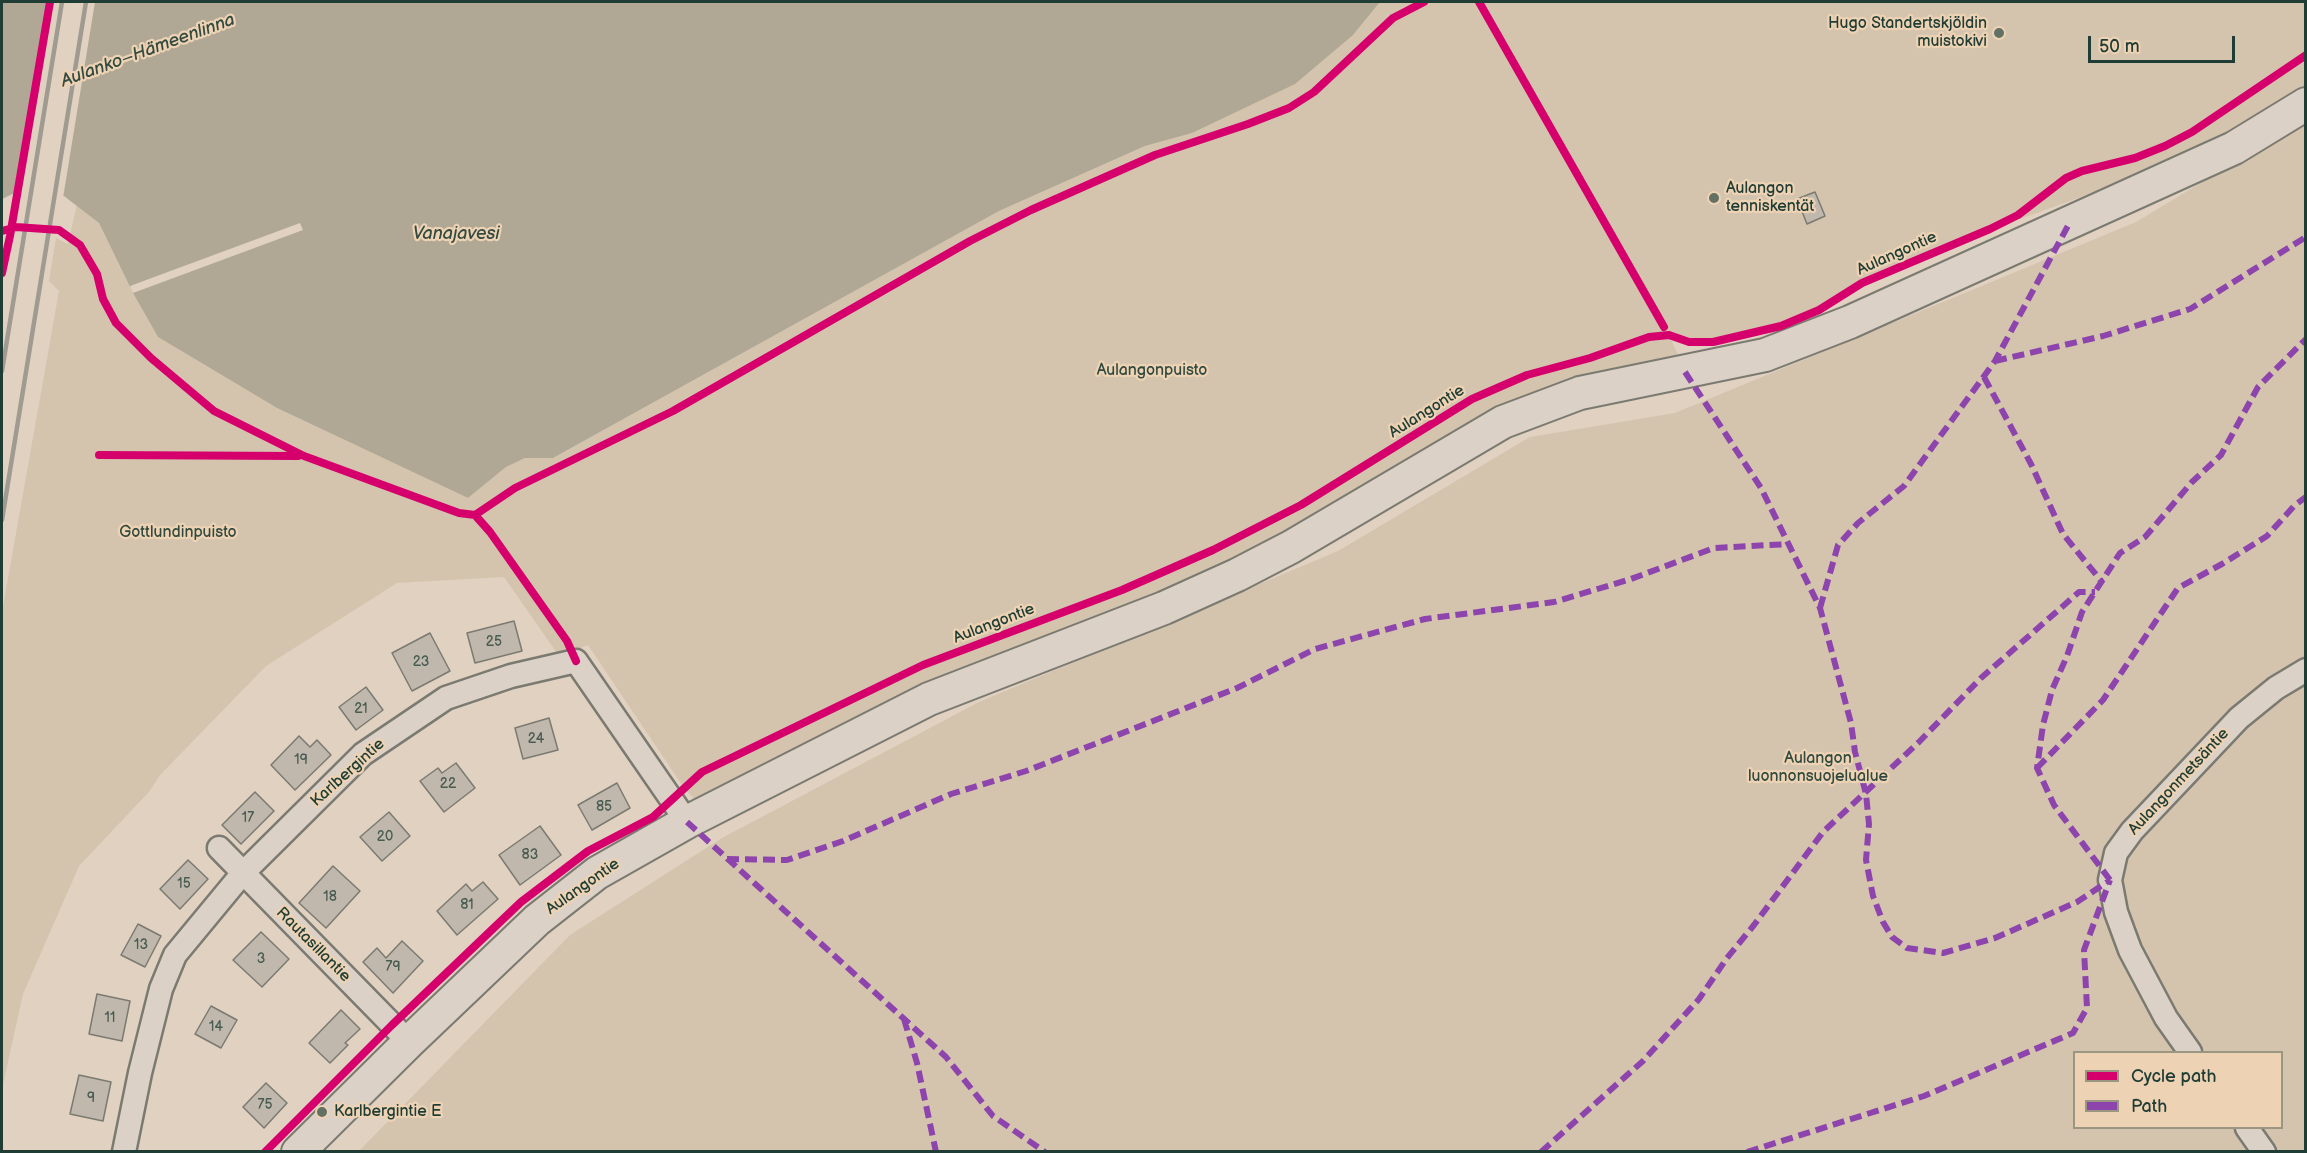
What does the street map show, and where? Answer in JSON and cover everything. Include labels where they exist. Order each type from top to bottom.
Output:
[{"type":"main road","name":"Aulangontie","points":[[298,1152],[409,1042],[546,913],[597,873],[687,822],[929,699],[1164,609],[1236,575],[1301,541],[1503,422],[1580,393],[1765,355],[1850,322],[2234,148],[2306,104]]},
{"type":"street","name":"Karlbergintie","points":[[124,1152],[140,1073],[161,989],[175,955],[242,873],[363,754],[446,698],[511,676],[576,661],[670,801],[687,822]]},
{"type":"street","name":"Aulangonmetsäntie","points":[[2189,1051],[2166,1018],[2130,950],[2119,922],[2110,880],[2116,854],[2132,831],[2239,718],[2276,688],[2306,670]]},
{"type":"street","name":"Rautasillantie","points":[[219,848],[409,1042]]},
{"type":"street","points":[[2248,1129],[2264,1152]]},
{"type":"green space","name":"Aulangonpuisto","points":[[1380,2],[2305,2],[2305,93],[2170,165],[1970,237],[1862,283],[1819,310],[1781,326],[1703,343],[1689,342],[1669,335],[1679,357],[1248,556],[698,803],[684,788],[588,645],[559,656],[504,577],[397,583],[266,666],[161,774],[148,793],[79,866],[23,994],[2,1089],[2,612],[59,291],[49,281],[56,238],[68,244],[77,204],[99,223],[133,293],[158,337],[277,408],[468,498],[506,467],[525,458],[553,458],[999,211],[1145,146],[1192,133],[1353,35]]},
{"type":"green space","name":"Aulangon luonnonsuojelualue","points":[[2305,120],[2305,1151],[358,1152],[570,935],[722,838],[979,702],[1338,551],[1530,437],[1675,413],[2136,222]]},
{"type":"water","name":"Vanajavesi","points":[[2,2],[1380,2],[1353,35],[1295,84],[1192,133],[1145,146],[999,211],[553,458],[525,458],[506,467],[468,498],[277,408],[158,337],[133,293],[99,223],[64,196],[23,189],[2,199]]},
{"type":"pier","points":[[47,2],[95,2],[63,198],[23,192],[14,196]]},
{"type":"pier","points":[[300,223],[303,230],[133,293],[131,289],[130,286]]},
{"type":"building","points":[[1815,192],[1825,216],[1807,224],[1797,199]]},
{"type":"building","points":[[514,621],[522,651],[475,663],[467,633]]},
{"type":"building","points":[[430,633],[450,671],[412,691],[392,653]]},
{"type":"building","points":[[366,687],[383,710],[356,730],[339,707]]},
{"type":"building","points":[[549,718],[558,750],[523,759],[515,728]]},
{"type":"building","points":[[299,736],[310,747],[317,740],[331,755],[295,790],[271,765]]},
{"type":"building","points":[[456,763],[475,788],[444,812],[420,781],[438,768],[442,773]]},
{"type":"building","points":[[617,783],[630,808],[592,830],[578,805]]},
{"type":"building","points":[[255,792],[274,811],[241,844],[222,825]]},
{"type":"building","points":[[389,812],[410,836],[382,861],[360,837]]},
{"type":"building","points":[[540,826],[561,855],[520,885],[499,855]]},
{"type":"building","points":[[188,860],[208,879],[180,909],[160,889]]},
{"type":"building","points":[[333,866],[360,891],[326,928],[299,903]]},
{"type":"building","points":[[483,882],[498,899],[457,935],[437,911],[466,884],[472,891]]},
{"type":"building","points":[[138,924],[161,936],[145,967],[121,955]]},
{"type":"building","points":[[261,932],[289,959],[262,987],[233,960]]},
{"type":"building","points":[[402,941],[423,961],[393,993],[363,962],[377,948],[386,958]]},
{"type":"building","points":[[97,994],[130,1001],[122,1041],[89,1034]]},
{"type":"building","points":[[211,1006],[237,1020],[221,1048],[195,1034]]},
{"type":"building","points":[[341,1010],[360,1029],[345,1043],[348,1045],[330,1063],[309,1043]]},
{"type":"building","points":[[79,1075],[111,1082],[103,1121],[70,1114]]},
{"type":"building","points":[[266,1083],[287,1103],[264,1128],[243,1107]]},
{"type":"railway","points":[[2,371],[62,2]]},
{"type":"railway","points":[[2,520],[86,2]]},
{"type":"marked path","points":[[1820,608],[1838,545],[1858,523],[1904,486],[1995,361],[2070,222]]},
{"type":"marked path","points":[[1995,361],[2103,336],[2190,309],[2306,237]]},
{"type":"marked path","points":[[2110,880],[2054,805],[2037,768],[2043,725],[2052,690],[2082,612],[2120,553],[2145,537],[2192,482],[2221,455],[2258,387],[2306,339]]},
{"type":"marked path","points":[[1685,372],[1761,488],[1820,608],[1851,723],[1855,752],[1866,794],[1869,824],[1866,860],[1873,896],[1883,922],[1892,937],[1907,948],[1943,953],[1995,938],[2077,902],[2110,880]]},
{"type":"marked path","points":[[1984,377],[2031,464],[2063,534],[2102,582]]},
{"type":"marked path","points":[[2037,768],[2103,700],[2178,588],[2267,536],[2295,505],[2306,497]]},
{"type":"marked path","points":[[727,859],[787,860],[843,841],[951,794],[1026,771],[1237,688],[1315,649],[1425,619],[1554,602],[1631,579],[1714,548],[1789,544]]},
{"type":"marked path","points":[[1541,1152],[1643,1061],[1699,999],[1727,958],[1823,832],[1919,742],[1981,678],[2079,592],[2095,592]]},
{"type":"marked path","points":[[687,822],[946,1057],[993,1116],[1045,1152]]},
{"type":"marked path","points":[[1747,1152],[1924,1096],[2073,1033],[2087,1008],[2084,950],[2110,880]]},
{"type":"marked path","points":[[904,1019],[917,1063],[936,1152]]},
{"type":"cycle path","points":[[2,273],[50,2]]},
{"type":"cycle path","points":[[475,515],[515,488],[673,411],[970,241],[1031,210],[1155,155],[1289,108],[1314,92],[1393,18],[1424,2]]},
{"type":"cycle path","points":[[1479,2],[1664,327]]},
{"type":"cycle path","points":[[265,1152],[392,1025],[521,902],[588,851],[653,817],[702,772],[923,665],[1122,590],[1213,550],[1301,505],[1472,399],[1527,375],[1590,358],[1649,337],[1669,335],[1689,342],[1713,342],[1781,326],[1819,310],[1862,283],[2018,215],[2066,178],[2082,171],[2135,158],[2192,132],[2306,55]]},
{"type":"cycle path","points":[[2,231],[16,227],[59,230],[80,245],[97,274],[103,299],[116,323],[151,358],[214,411],[304,456],[459,513],[475,515],[490,532],[567,641],[576,661]]},
{"type":"cycle path","points":[[99,455],[298,456]]},
{"type":"place","name":"Hugo Standertskjöldin muistokivi","points":[[1999,33]]},
{"type":"place","name":"Aulangon tenniskentät","points":[[1714,198]]},
{"type":"place","name":"Karlbergintie E","points":[[322,1112]]},
{"type":"water label","name":"Aulanko–Hämeenlinna","points":[[148,51]]},
{"type":"park label","name":"Gottlundinpuisto","points":[[178,533]]}]
